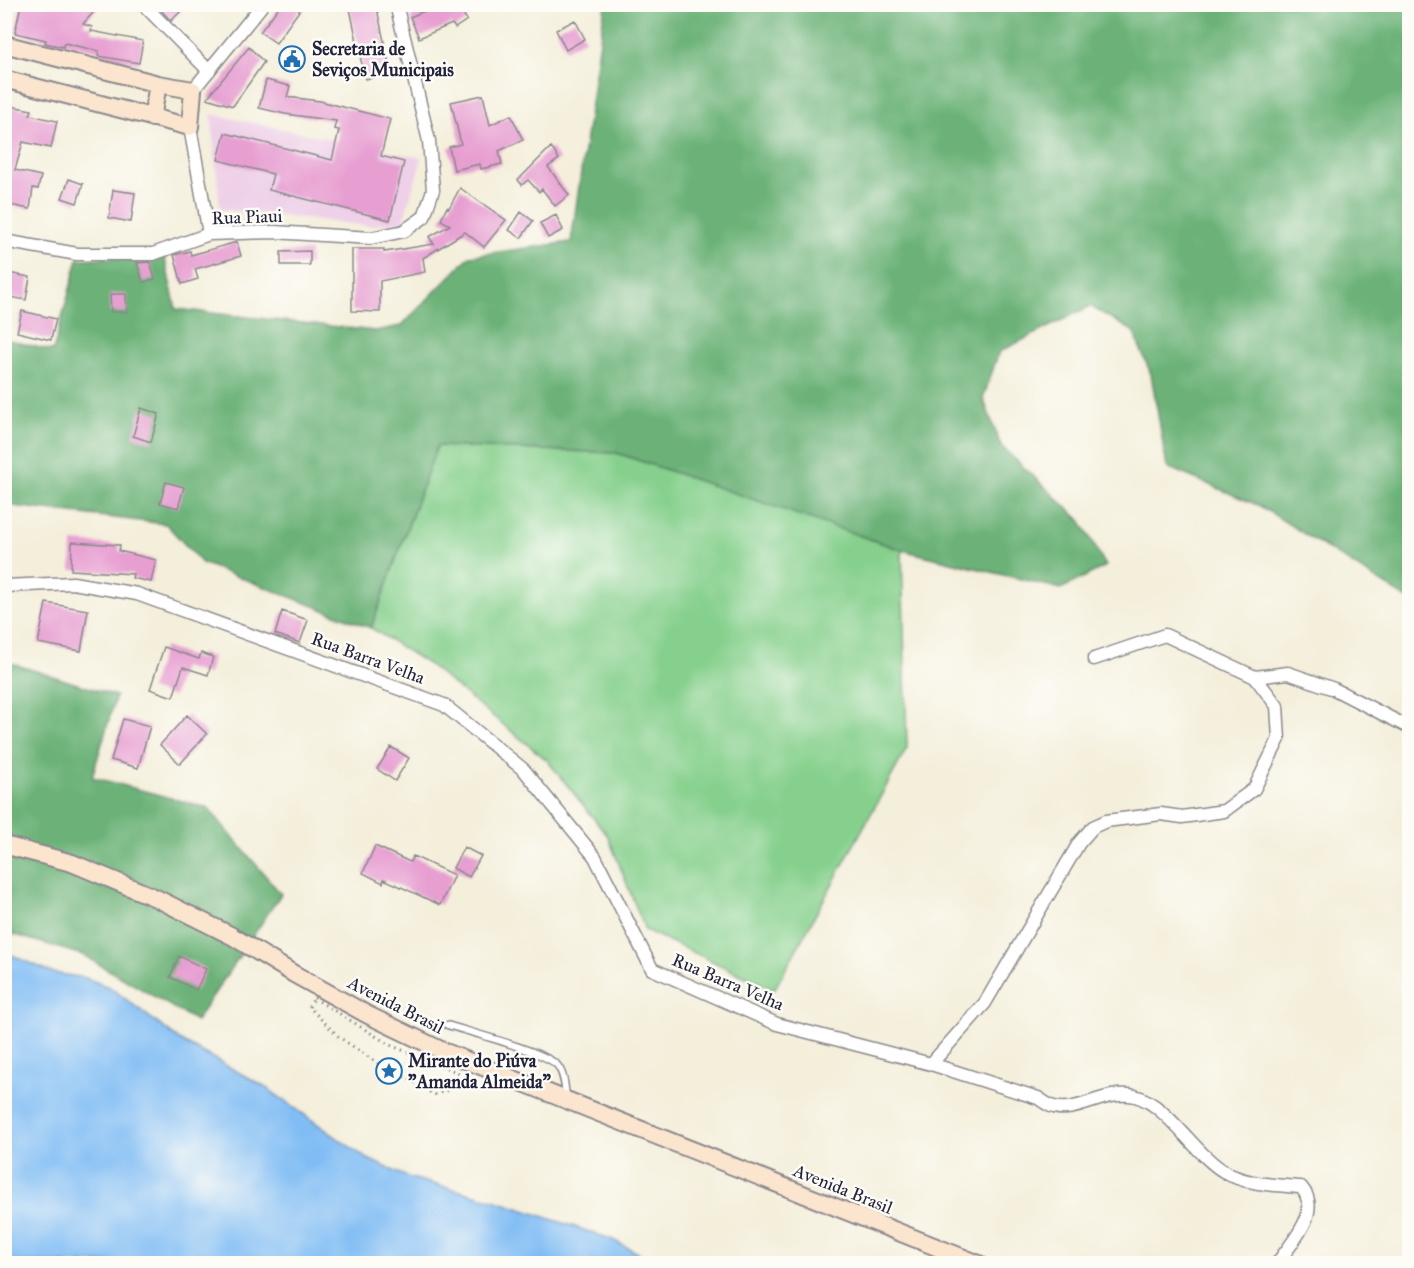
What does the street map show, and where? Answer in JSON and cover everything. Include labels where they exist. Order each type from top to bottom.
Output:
[{"type":"main road","points":[[4,44],[158,84],[193,90],[190,128],[4,79]]},
{"type":"main road","points":[[152,118],[158,84]]},
{"type":"main road","name":"Avenida Brasil","points":[[4,845],[72,863],[156,898],[232,936],[368,1015],[443,1051],[979,1263]]},
{"type":"street","points":[[143,4],[209,71]]},
{"type":"street","points":[[193,90],[263,4]]},
{"type":"street","name":"Rua Piaui","points":[[4,241],[77,254],[153,254],[208,234],[274,232],[371,238],[404,231],[424,217],[433,190],[429,141],[396,4]]},
{"type":"street","points":[[190,128],[208,234]]},
{"type":"street","name":"Rua Barra Velha","points":[[4,586],[73,583],[137,594],[444,705],[524,770],[595,857],[652,969],[777,1023],[931,1064],[1038,1098],[1054,1107],[1071,1108],[1104,1096],[1135,1096],[1154,1106],[1212,1164],[1227,1174],[1250,1181],[1301,1187],[1309,1196],[1310,1206],[1307,1218],[1277,1263]]},
{"type":"street","points":[[931,1064],[985,1003],[1079,843],[1093,826],[1106,821],[1161,814],[1182,817],[1224,811],[1254,789],[1279,739],[1277,706],[1255,677],[1165,634],[1094,659]]},
{"type":"street","points":[[1255,677],[1288,673],[1334,689],[1410,728]]},
{"type":"lane","points":[[447,1025],[543,1056],[558,1066],[563,1077],[567,1100]]},
{"type":"path","points":[[314,998],[309,1007],[339,1037],[389,1071],[410,1078],[434,1095],[451,1089],[459,1072]]},
{"type":"shaded area","points":[[211,114],[422,158],[403,221],[370,226],[220,209]]},
{"type":"green space","points":[[605,5],[1409,5],[1409,600],[1260,506],[1167,467],[1151,374],[1133,331],[1090,306],[999,352],[983,398],[1001,446],[1080,520],[1106,566],[1061,589],[902,550],[617,453],[437,446],[371,628],[202,563],[166,524],[5,505],[4,339],[53,351],[78,259],[164,256],[176,309],[375,331],[401,326],[470,256],[571,242]]},
{"type":"green space","points":[[437,446],[617,453],[902,550],[907,748],[774,990],[645,930],[608,836],[547,760],[428,664],[371,628]]},
{"type":"green space","points":[[4,661],[116,696],[92,777],[208,808],[281,894],[196,1021],[83,955],[5,932]]},
{"type":"water","points":[[5,952],[53,973],[86,978],[111,988],[181,1041],[262,1085],[366,1158],[407,1177],[494,1200],[611,1239],[657,1263],[5,1263]]},
{"type":"building","points":[[21,4],[101,4],[83,24],[92,27],[91,31],[143,41],[139,63],[98,56],[99,51],[64,43],[63,47],[45,43],[46,40],[15,33]]},
{"type":"building","points":[[169,4],[188,4],[171,21],[162,11]]},
{"type":"building","points":[[281,4],[304,4],[276,43],[260,32]]},
{"type":"building","points":[[349,4],[376,4],[391,74],[365,79]]},
{"type":"building","points":[[439,5],[442,15],[458,5],[467,20],[455,28],[452,24],[419,38],[410,17]]},
{"type":"building","points":[[575,20],[585,39],[566,50],[556,30]]},
{"type":"building","points":[[249,47],[264,62],[233,106],[207,98]]},
{"type":"building","points":[[266,80],[290,86],[287,97],[320,101],[390,119],[381,156],[404,162],[390,220],[269,190],[273,174],[218,160],[225,133],[332,160],[339,130],[334,129],[336,121],[259,108]]},
{"type":"building","points":[[483,95],[490,125],[511,115],[523,140],[499,151],[502,164],[481,169],[480,164],[454,170],[449,147],[461,144],[451,102]]},
{"type":"building","points":[[11,106],[32,110],[30,115],[57,121],[51,148],[23,142],[15,170],[41,176],[38,189],[33,188],[30,209],[4,204],[4,136]]},
{"type":"building","points":[[551,147],[559,159],[548,167],[569,195],[555,206],[542,189],[539,192],[528,180],[522,185],[518,180]]},
{"type":"building","points":[[69,179],[83,184],[77,203],[62,198]]},
{"type":"building","points":[[460,188],[506,220],[484,247],[465,232],[423,258],[425,272],[380,281],[380,312],[352,311],[352,249],[384,249],[384,252],[434,244],[429,237],[450,225],[441,220]]},
{"type":"building","points":[[113,190],[135,193],[131,222],[109,218]]},
{"type":"building","points":[[521,212],[533,221],[521,238],[509,230]]},
{"type":"building","points":[[556,215],[563,230],[548,238],[540,223]]},
{"type":"building","points":[[237,242],[241,256],[195,269],[198,279],[182,284],[174,255],[190,251],[191,255]]},
{"type":"building","points":[[310,251],[310,265],[281,265],[281,252]]},
{"type":"building","points":[[150,262],[155,279],[143,282],[137,263]]},
{"type":"building","points":[[8,273],[30,277],[26,300],[4,296]]},
{"type":"building","points":[[110,294],[126,294],[127,312],[111,312]]},
{"type":"building","points":[[22,311],[56,319],[51,340],[17,332]]},
{"type":"building","points":[[141,408],[159,414],[151,442],[133,436]]},
{"type":"building","points":[[166,482],[184,487],[178,508],[160,503]]},
{"type":"building","points":[[72,542],[120,545],[119,551],[156,560],[151,582],[132,578],[133,574],[71,570]]},
{"type":"building","points":[[46,603],[88,610],[81,651],[38,643]]},
{"type":"building","points":[[282,611],[308,620],[300,643],[275,634]]},
{"type":"building","points":[[164,647],[199,659],[201,653],[213,657],[208,675],[183,667],[173,697],[150,689]]},
{"type":"building","points":[[187,715],[207,734],[180,764],[160,745]]},
{"type":"building","points":[[123,719],[150,726],[138,768],[111,760]]},
{"type":"building","points":[[391,747],[409,758],[395,781],[377,769]]},
{"type":"building","points":[[375,846],[410,862],[413,856],[454,875],[440,905],[384,879],[383,883],[363,873]]},
{"type":"building","points":[[464,847],[481,856],[469,877],[453,868]]},
{"type":"building","points":[[179,956],[206,969],[196,990],[170,977]]},
{"type":"place","name":"Secretaria de Seviços Municipais","points":[[292,59]]},
{"type":"place","name":"Mirante do Piúva \"Amanda Almeida\"","points":[[389,1071]]}]
